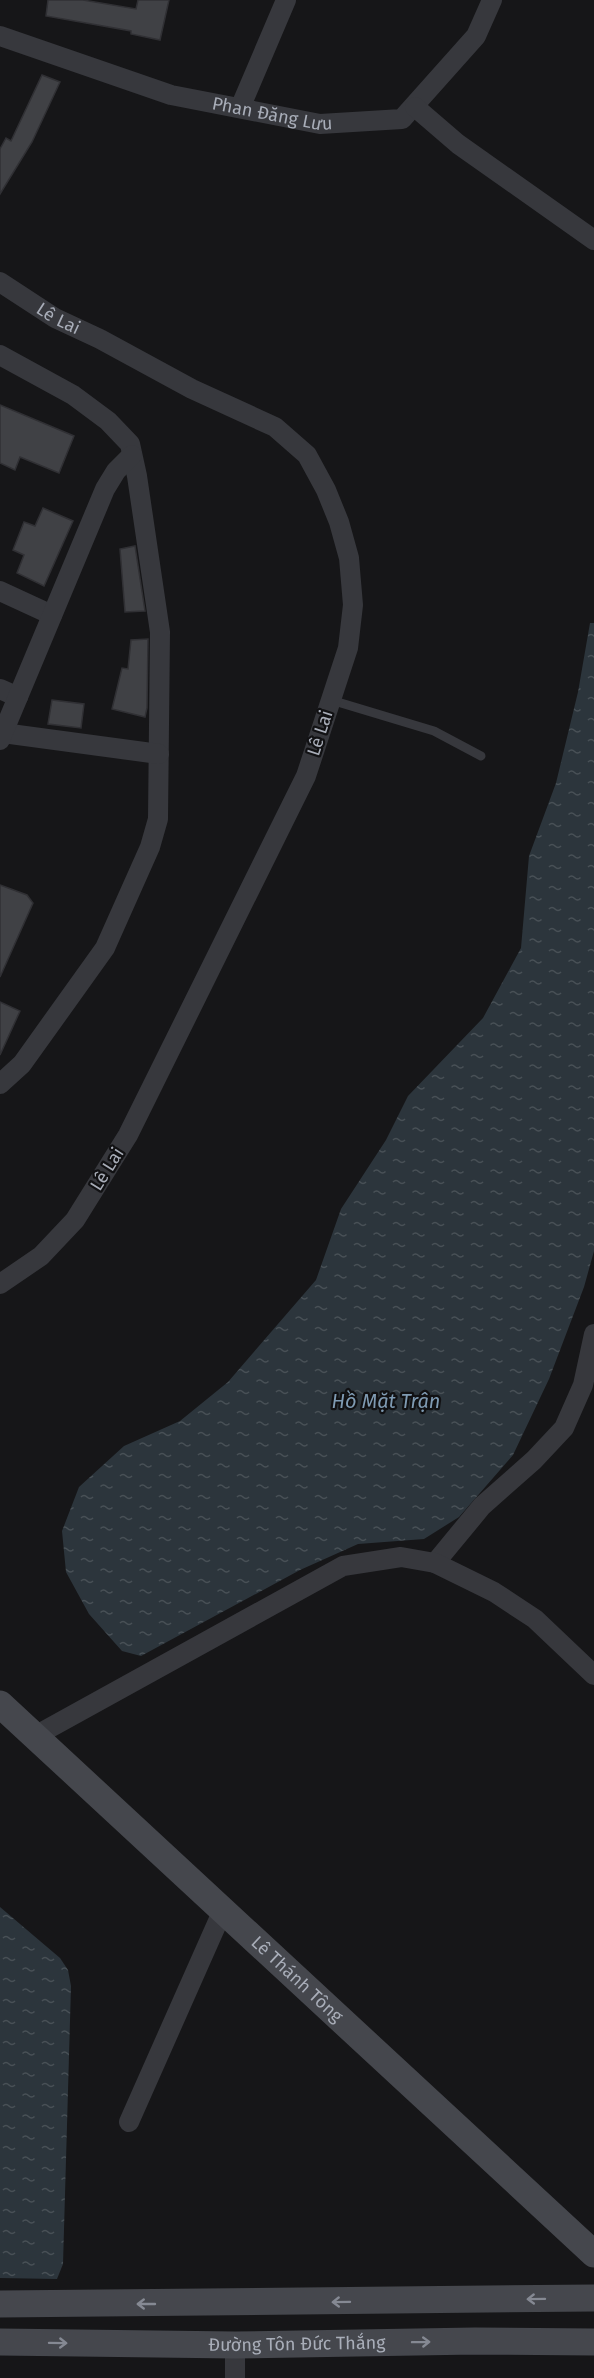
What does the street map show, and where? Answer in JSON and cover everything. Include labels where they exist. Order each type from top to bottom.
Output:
[{"type":"main road","name":"Lê Thánh Tông","points":[[0,1704],[594,2254]]},
{"type":"main road","points":[[0,2304],[233,2304],[594,2298]]},
{"type":"main road","points":[[377,2342],[378,2302]]},
{"type":"main road","points":[[233,2304],[235,2345]]},
{"type":"main road","name":"Đường Tôn Đức Thắng","points":[[0,2342],[235,2345],[377,2342],[594,2342]]},
{"type":"street","points":[[240,108],[286,0]]},
{"type":"street","name":"Phan Đăng Lưu","points":[[0,36],[171,95],[320,124],[402,119],[476,36],[492,0]]},
{"type":"street","points":[[415,107],[458,144],[594,240]]},
{"type":"street","name":"Lê Lai","points":[[0,282],[55,318],[100,339],[192,389],[275,426],[307,455],[326,490],[339,522],[349,558],[353,604],[348,648],[306,776],[128,1135],[75,1220],[41,1256],[0,1284]]},
{"type":"street","points":[[0,355],[73,395],[108,421],[130,444],[137,476],[160,632],[158,819],[150,847],[105,948],[22,1064],[0,1084]]},
{"type":"street","points":[[132,455],[116,471],[105,489],[2,736],[159,754]]},
{"type":"street","points":[[0,591],[52,615]]},
{"type":"street","points":[[0,688],[18,697]]},
{"type":"street","points":[[435,1563],[482,1506],[534,1460],[564,1428],[583,1385],[594,1334]]},
{"type":"street","points":[[35,1736],[343,1566],[401,1557],[435,1563],[494,1592],[535,1619],[594,1676]]},
{"type":"street","points":[[129,2122],[223,1910]]},
{"type":"street","points":[[235,2345],[235,2378]]},
{"type":"lane","points":[[331,700],[434,730],[481,756]]},
{"type":"water","name":"Hồ Mặt Trận","points":[[590,623],[594,623],[594,1251],[584,1287],[549,1379],[513,1455],[459,1517],[424,1539],[358,1544],[300,1570],[141,1656],[122,1651],[89,1614],[66,1572],[62,1531],[79,1487],[124,1446],[180,1421],[228,1382],[316,1280],[341,1209],[386,1140],[408,1096],[483,1018],[521,948],[529,856],[556,783],[578,692]]},
{"type":"water","points":[[0,1907],[60,1958],[68,1970],[71,1986],[63,2264],[57,2279],[0,2278]]},
{"type":"building","points":[[48,0],[83,0],[136,9],[138,0],[169,0],[160,40],[131,34],[131,31],[46,16]]},
{"type":"building","points":[[42,75],[60,82],[32,142],[0,194],[0,149],[6,138],[11,141]]},
{"type":"building","points":[[0,405],[74,436],[59,473],[20,457],[15,470],[0,463]]},
{"type":"building","points":[[43,508],[73,521],[44,586],[17,573],[24,555],[13,550],[24,522],[35,526]]},
{"type":"building","points":[[135,546],[145,611],[125,612],[120,549]]},
{"type":"building","points":[[148,639],[145,717],[112,709],[122,668],[128,669],[131,640]]},
{"type":"building","points":[[52,700],[84,704],[81,728],[48,724]]},
{"type":"building","points":[[0,885],[27,895],[33,903],[0,977]]},
{"type":"building","points":[[0,1002],[20,1011],[0,1055]]}]
